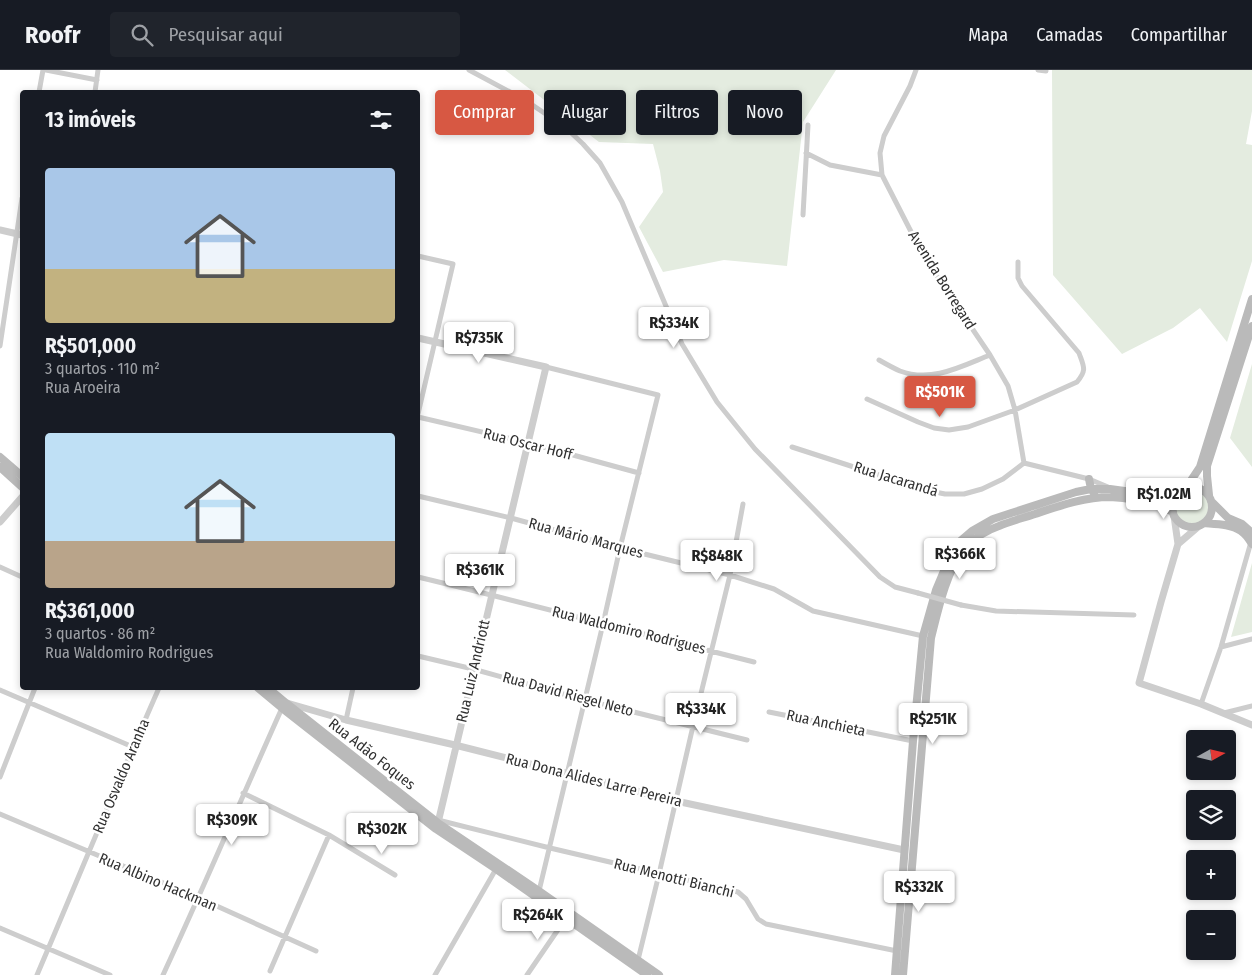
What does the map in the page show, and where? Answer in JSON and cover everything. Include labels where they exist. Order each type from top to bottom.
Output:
[{"type":"main road","points":[[1186,488],[1200,467],[1252,298]]},
{"type":"main road","points":[[1201,524],[1211,513],[1212,507],[1207,476],[1208,466],[1252,326]]},
{"type":"main road","points":[[0,457],[20,474]]},
{"type":"main road","points":[[0,467],[20,484]]},
{"type":"main road","points":[[1089,479],[1091,489],[1095,493],[1121,495],[1127,499]]},
{"type":"main road","points":[[895,975],[923,636],[936,590],[948,559],[958,543],[972,531],[993,519],[1076,492],[1091,489],[1110,489],[1154,495],[1176,494],[1192,486],[1204,490],[1228,518],[1242,524],[1252,533]]},
{"type":"main road","points":[[1176,494],[1172,506],[1178,521],[1187,526],[1201,524],[1228,526],[1241,530],[1252,543]]},
{"type":"main road","points":[[903,975],[931,638],[943,592],[956,561],[965,548],[977,537],[997,526],[1070,503],[1110,497],[1160,506],[1174,514]]},
{"type":"main road","name":"Rua Adão Foques","points":[[261,690],[496,869],[647,975]]},
{"type":"main road","name":"Rua Adão Foques","points":[[270,690],[284,706]]},
{"type":"main road","name":"Rua Adão Foques","points":[[437,824],[659,975]]},
{"type":"street","points":[[39,90],[44,70],[97,80]]},
{"type":"street","points":[[95,90],[98,70]]},
{"type":"street","points":[[470,70],[525,100],[565,127],[600,163],[622,202],[682,344],[717,402],[755,449],[880,577],[895,586],[918,593],[961,605],[996,611],[1134,615]]},
{"type":"street","name":"Avenida Borregard","points":[[916,70],[910,86],[884,136],[880,153],[882,175],[924,257],[990,355],[1008,386],[1015,410],[1024,463]]},
{"type":"street","points":[[1038,70],[1046,71]]},
{"type":"street","points":[[803,215],[808,125]]},
{"type":"street","points":[[806,153],[830,165],[882,175]]},
{"type":"street","points":[[0,230],[20,234],[0,346]]},
{"type":"street","points":[[420,256],[453,264],[420,406]]},
{"type":"street","points":[[867,399],[918,422],[934,428],[949,430],[968,427],[1015,410],[1077,382],[1084,374],[1084,365],[1079,353],[1022,286],[1018,278],[1018,262]]},
{"type":"street","points":[[420,338],[658,395],[539,892]]},
{"type":"street","points":[[879,360],[902,371],[930,376],[946,372],[990,355]]},
{"type":"street","name":"Rua Luiz Andriott","points":[[437,824],[546,367]]},
{"type":"street","name":"Rua Oscar Hoff","points":[[420,416],[638,473]]},
{"type":"street","name":"Rua Jacarandá","points":[[792,447],[925,490],[945,494],[964,494],[982,489],[1003,480],[1024,463]]},
{"type":"street","points":[[1024,463],[1089,479],[1110,489]]},
{"type":"street","name":"Rua Mário Marques","points":[[420,496],[730,575],[774,589],[813,612],[923,636]]},
{"type":"street","points":[[0,522],[20,499]]},
{"type":"street","points":[[638,960],[730,575],[743,504]]},
{"type":"street","points":[[1174,514],[1178,544],[1139,683],[1201,704],[1252,725]]},
{"type":"street","points":[[1178,544],[1201,524]]},
{"type":"street","points":[[1201,704],[1221,647],[1252,543]]},
{"type":"street","points":[[0,567],[20,576]]},
{"type":"street","name":"Rua Waldomiro Rodrigues","points":[[420,577],[754,662]]},
{"type":"street","points":[[1221,647],[1252,639]]},
{"type":"street","name":"Rua David Riegel Neto","points":[[420,656],[747,740]]},
{"type":"street","points":[[0,690],[133,747]]},
{"type":"street","points":[[0,777],[34,690]]},
{"type":"street","name":"Rua Osvaldo Aranha","points":[[37,975],[158,690]]},
{"type":"street","points":[[346,720],[353,690]]},
{"type":"street","points":[[163,975],[284,706]]},
{"type":"street","name":"Rua Dona Alides Larre Pereira","points":[[284,706],[676,801],[904,850]]},
{"type":"street","points":[[1224,713],[1252,706]]},
{"type":"street","name":"Rua Anchieta","points":[[769,712],[913,741]]},
{"type":"street","points":[[244,793],[329,836],[395,875]]},
{"type":"street","name":"Rua Albino Hackman","points":[[0,814],[199,898],[316,951]]},
{"type":"street","name":"Rua Menotti Bianchi","points":[[437,824],[738,892],[746,899],[758,919],[766,924],[897,951]]},
{"type":"street","points":[[270,971],[329,836]]},
{"type":"street","points":[[435,975],[496,869]]},
{"type":"street","points":[[527,975],[566,918]]},
{"type":"street","points":[[0,928],[110,975]]},
{"type":"shaded area","points":[[505,70],[836,70],[803,122],[802,131],[802,90],[728,90],[728,135],[802,135],[787,266],[724,260],[663,272],[639,227],[663,192],[653,144],[599,142],[590,135],[626,135],[626,90],[544,90],[544,100],[534,92],[534,90],[531,90]]},
{"type":"shaded area","points":[[1052,70],[1252,70],[1252,111],[1246,144],[1252,145],[1252,261],[1227,342],[1200,308],[1173,328],[1122,354],[1053,275]]},
{"type":"shaded area","points":[[1252,364],[1252,467],[1230,438]]},
{"type":"shaded area","points":[[1192,490],[1204,495],[1209,507],[1204,519],[1192,524],[1180,519],[1175,507],[1180,495]]},
{"type":"shaded area","points":[[1252,563],[1252,632],[1231,637]]}]
